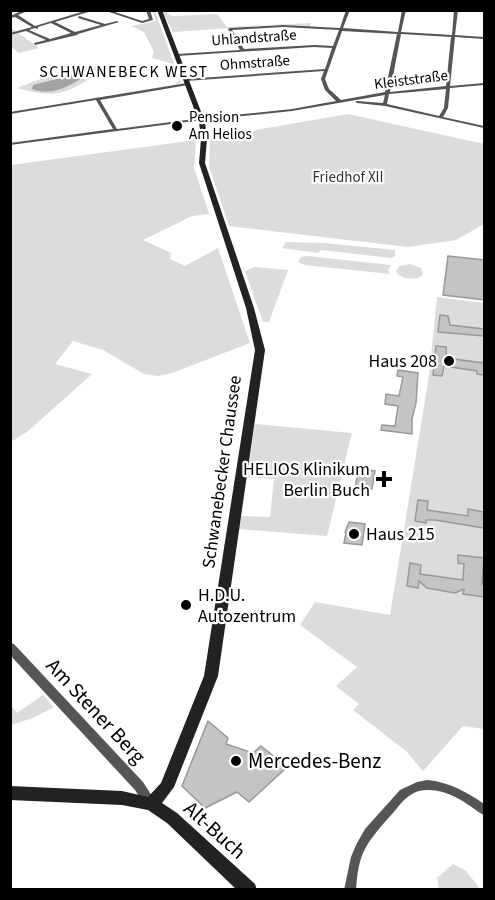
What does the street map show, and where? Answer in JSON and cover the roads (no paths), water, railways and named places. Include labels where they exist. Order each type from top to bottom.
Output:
[{"type":"main road","name":"Schwanebecker Chaussee","points":[[151,804],[167,787],[211,676],[260,350],[249,308],[202,163],[204,139],[201,119],[159,10]]},
{"type":"main road","points":[[10,793],[122,798],[151,804]]},
{"type":"main road","name":"Alt-Buch","points":[[151,804],[172,818],[249,890]]},
{"type":"street","points":[[10,16],[16,16],[29,10]]},
{"type":"street","points":[[10,34],[94,10]]},
{"type":"street","points":[[104,10],[144,22],[152,20],[148,10]]},
{"type":"street","points":[[340,102],[326,88],[323,79],[348,10]]},
{"type":"street","points":[[385,105],[404,10]]},
{"type":"street","points":[[440,118],[446,108],[456,10]]},
{"type":"street","points":[[16,16],[37,27]]},
{"type":"street","points":[[78,16],[106,26]]},
{"type":"street","points":[[35,44],[117,22]]},
{"type":"street","points":[[54,23],[76,34]]},
{"type":"street","points":[[243,51],[230,29],[283,26],[484,38]]},
{"type":"street","points":[[27,30],[49,40]]},
{"type":"street","name":"Uhlandstraße","points":[[177,56],[314,46],[334,47]]},
{"type":"street","name":"Ohmstraße","points":[[10,113],[187,82],[326,70]]},
{"type":"street","name":"Kleiststraße","points":[[10,144],[201,119],[266,113],[388,93],[484,84]]},
{"type":"street","points":[[97,99],[116,130]]},
{"type":"street","points":[[350,100],[385,105],[484,127]]},
{"type":"street","name":"Am Stener Berg","points":[[10,647],[139,786],[151,804]]},
{"type":"street","points":[[350,890],[354,862],[360,844],[408,791],[427,787],[444,788],[461,794],[484,810]]},
{"type":"place","name":"Pension Am Helios","points":[[177,126]]},
{"type":"place","name":"Haus 208","points":[[449,361]]},
{"type":"place","name":"HELIOS Klinikum Berlin Buch","points":[[384,479]]},
{"type":"place","name":"Haus 215","points":[[354,534]]},
{"type":"place","name":"H.D.U. Autozentrum","points":[[186,605]]},
{"type":"place","name":"Mercedes-Benz","points":[[236,761]]},
{"type":"district","name":"SCHWANEBECK WEST","points":[[124,72]]},
{"type":"park label","name":"Friedhof XII","points":[[348,177]]}]
